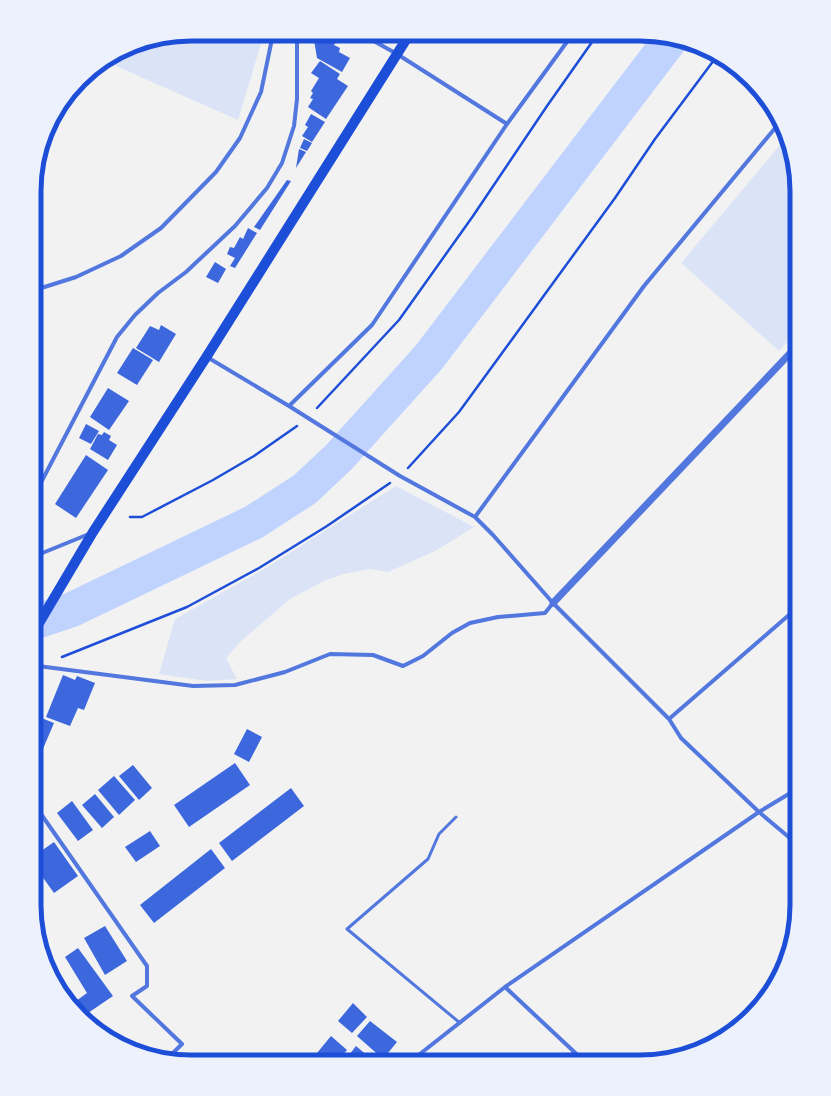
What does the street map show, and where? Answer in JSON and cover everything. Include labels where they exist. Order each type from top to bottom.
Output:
[{"type":"main road","points":[[41,618],[84,546],[207,356],[405,41]]},
{"type":"street","points":[[41,288],[76,277],[121,256],[161,228],[216,172],[240,138],[261,92],[272,41]]},
{"type":"street","points":[[41,482],[116,337],[135,315],[158,293],[186,272],[235,226],[266,188],[282,164],[294,126],[297,100],[297,41]]},
{"type":"street","points":[[375,41],[507,124]]},
{"type":"street","points":[[289,406],[372,325],[507,124],[568,41]]},
{"type":"street","points":[[475,517],[644,286],[776,127]]},
{"type":"street","points":[[41,668],[193,686],[235,685],[285,672],[330,654],[374,655],[403,666],[423,656],[452,633],[470,623],[498,617],[546,613],[553,603],[790,353]]},
{"type":"street","points":[[207,356],[400,476],[475,517],[493,535],[553,603],[669,719],[681,738],[790,838]]},
{"type":"street","points":[[41,554],[93,532]]},
{"type":"street","points":[[669,719],[790,614]]},
{"type":"street","points":[[419,1055],[505,988],[760,812],[790,793]]},
{"type":"street","points":[[41,814],[147,966],[147,986],[132,996],[182,1044],[172,1054]]},
{"type":"street","points":[[505,988],[577,1055]]},
{"type":"street","points":[[571,1055],[574,1052]]},
{"type":"lane","points":[[456,817],[439,834],[428,859],[347,929],[460,1023]]},
{"type":"path","points":[[317,408],[399,320],[473,216],[593,41]]},
{"type":"path","points":[[41,665],[187,607],[259,568],[327,526],[400,476],[459,412],[610,204],[655,138],[714,60]]},
{"type":"path","points":[[130,517],[142,517],[214,480],[254,456],[297,426]]},
{"type":"shaded area","points":[[262,41],[238,120],[111,64],[133,52],[171,42]]},
{"type":"shaded area","points":[[782,143],[790,181],[790,339],[779,351],[681,263]]},
{"type":"shaded area","points":[[396,486],[474,527],[437,550],[388,572],[370,569],[343,574],[324,581],[290,599],[239,643],[226,658],[237,679],[206,681],[159,674],[175,619],[264,569]]},
{"type":"building","points":[[314,41],[337,41],[334,45],[340,48],[339,52],[350,58],[342,72],[317,58]]},
{"type":"building","points":[[320,61],[340,74],[337,79],[348,86],[326,119],[308,107],[313,99],[310,98],[313,93],[311,91],[319,78],[311,73]]},
{"type":"building","points":[[311,114],[325,122],[312,142],[302,136],[308,127],[305,125]]},
{"type":"building","points":[[304,139],[312,143],[307,151],[300,148]]},
{"type":"building","points":[[299,149],[306,152],[296,168]]},
{"type":"building","points":[[287,180],[291,181],[260,230],[254,227]]},
{"type":"building","points":[[248,228],[257,233],[235,268],[230,266],[235,258],[227,254],[230,247],[234,248],[240,237],[243,239]]},
{"type":"building","points":[[215,262],[226,269],[218,283],[206,277]]},
{"type":"building","points":[[161,325],[176,334],[159,362],[136,348],[150,326],[159,330]]},
{"type":"building","points":[[133,348],[153,360],[137,385],[117,373]]},
{"type":"building","points":[[108,388],[129,401],[109,430],[90,417]]},
{"type":"building","points":[[86,424],[99,431],[91,444],[79,438]]},
{"type":"building","points":[[104,432],[111,436],[109,440],[117,445],[108,460],[90,449],[98,434],[102,435]]},
{"type":"building","points":[[86,455],[108,470],[76,518],[55,504]]},
{"type":"building","points":[[63,675],[75,680],[77,676],[95,683],[84,710],[78,708],[70,726],[46,717]]},
{"type":"building","points":[[41,718],[54,723],[41,754]]},
{"type":"building","points":[[247,729],[262,737],[249,762],[234,754]]},
{"type":"building","points":[[235,763],[250,785],[189,827],[174,805]]},
{"type":"building","points":[[133,765],[152,788],[139,800],[119,776]]},
{"type":"building","points":[[114,776],[135,800],[119,815],[98,790]]},
{"type":"building","points":[[291,788],[304,806],[232,861],[219,843]]},
{"type":"building","points":[[95,794],[114,817],[102,828],[82,805]]},
{"type":"building","points":[[72,801],[93,830],[78,841],[57,813]]},
{"type":"building","points":[[150,831],[160,846],[136,862],[125,847]]},
{"type":"building","points":[[54,842],[78,876],[54,893],[41,875],[41,851]]},
{"type":"building","points":[[211,849],[225,868],[154,923],[140,905]]},
{"type":"building","points":[[105,926],[127,961],[105,975],[84,938]]},
{"type":"building","points":[[78,948],[113,996],[88,1013],[90,1016],[76,1001],[87,993],[65,957]]},
{"type":"building","points":[[353,1003],[367,1017],[352,1033],[338,1021]]},
{"type":"building","points":[[370,1021],[397,1042],[386,1055],[378,1055],[357,1036]]},
{"type":"building","points":[[331,1036],[347,1050],[343,1055],[320,1055],[317,1053]]},
{"type":"building","points":[[356,1046],[367,1055],[349,1055]]},
{"type":"waterway","points":[[41,620],[71,610],[254,522],[305,489],[339,457],[429,357],[667,44]]}]
